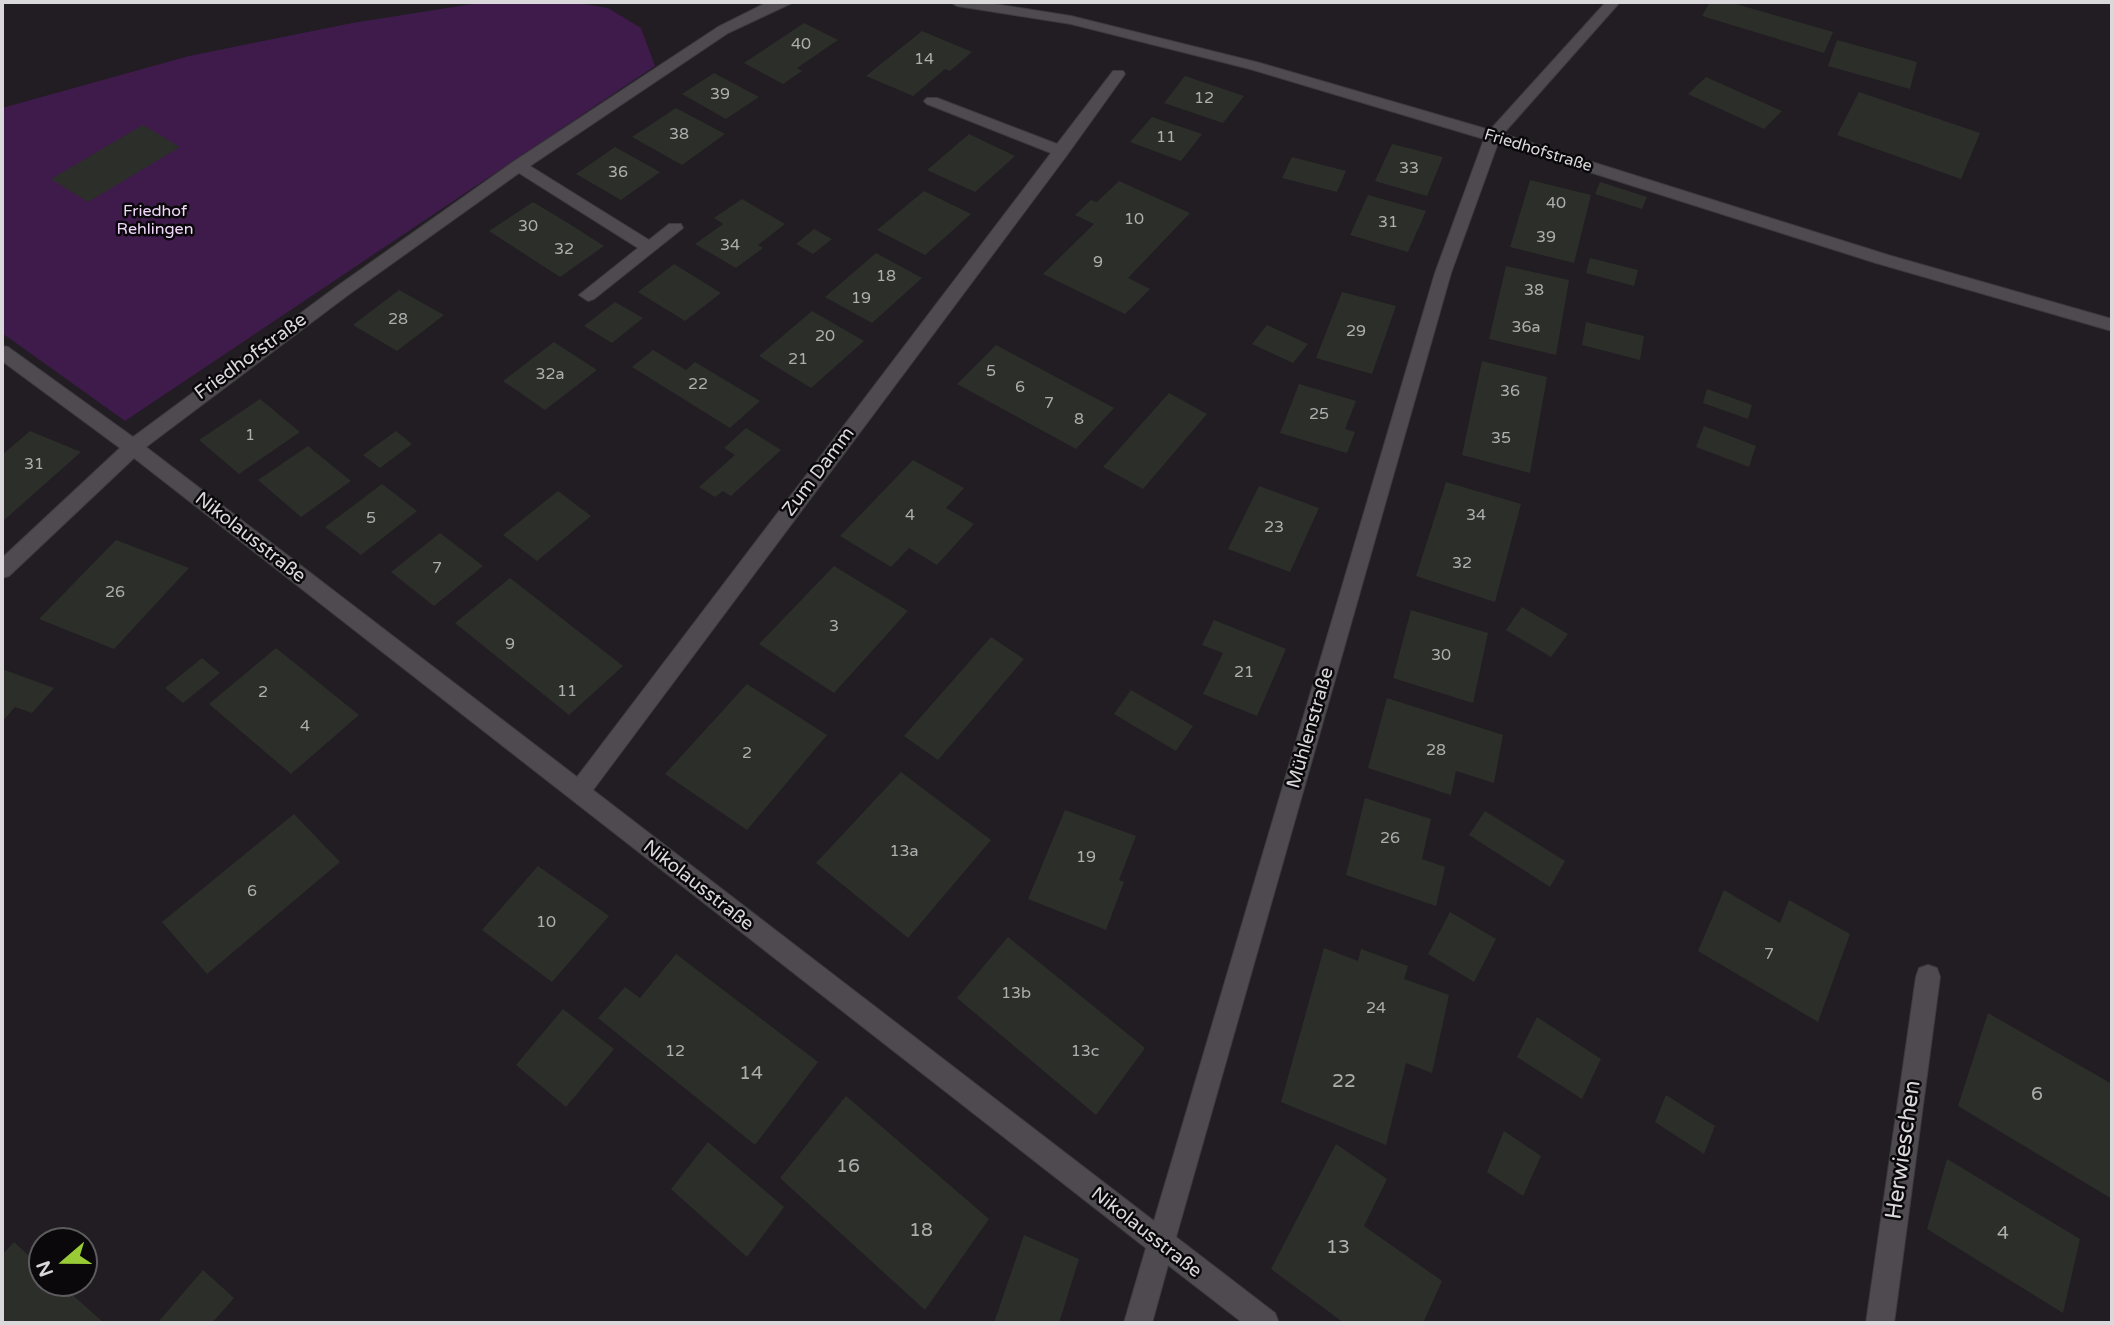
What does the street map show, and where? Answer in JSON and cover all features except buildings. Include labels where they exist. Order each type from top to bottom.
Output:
[{"type":"street","name":"Friedhofstraße","points":[[2,570],[132,447],[234,370],[519,166],[723,30],[771,6],[787,2]]},
{"type":"street","name":"Friedhofstraße","points":[[957,2],[1071,20],[1146,37],[1493,136],[1882,259],[2112,325]]},
{"type":"street","name":"Mühlenstraße","points":[[1138,1323],[1443,273],[1493,136],[1516,107],[1614,2]]},
{"type":"street","name":"Zum Damm","points":[[578,793],[1118,74]]},
{"type":"street","points":[[932,101],[1061,151]]},
{"type":"street","points":[[519,166],[650,248]]},
{"type":"street","points":[[588,295],[675,228]]},
{"type":"street","name":"Nikolausstraße","points":[[2,352],[132,447],[1265,1323]]},
{"type":"street","name":"Herwieschen","points":[[1880,1323],[1928,977]]},
{"type":"green space","name":"Friedhof Rehlingen","points":[[485,2],[572,2],[608,8],[641,28],[655,66],[125,421],[2,333],[2,108],[189,56],[352,23]]}]
